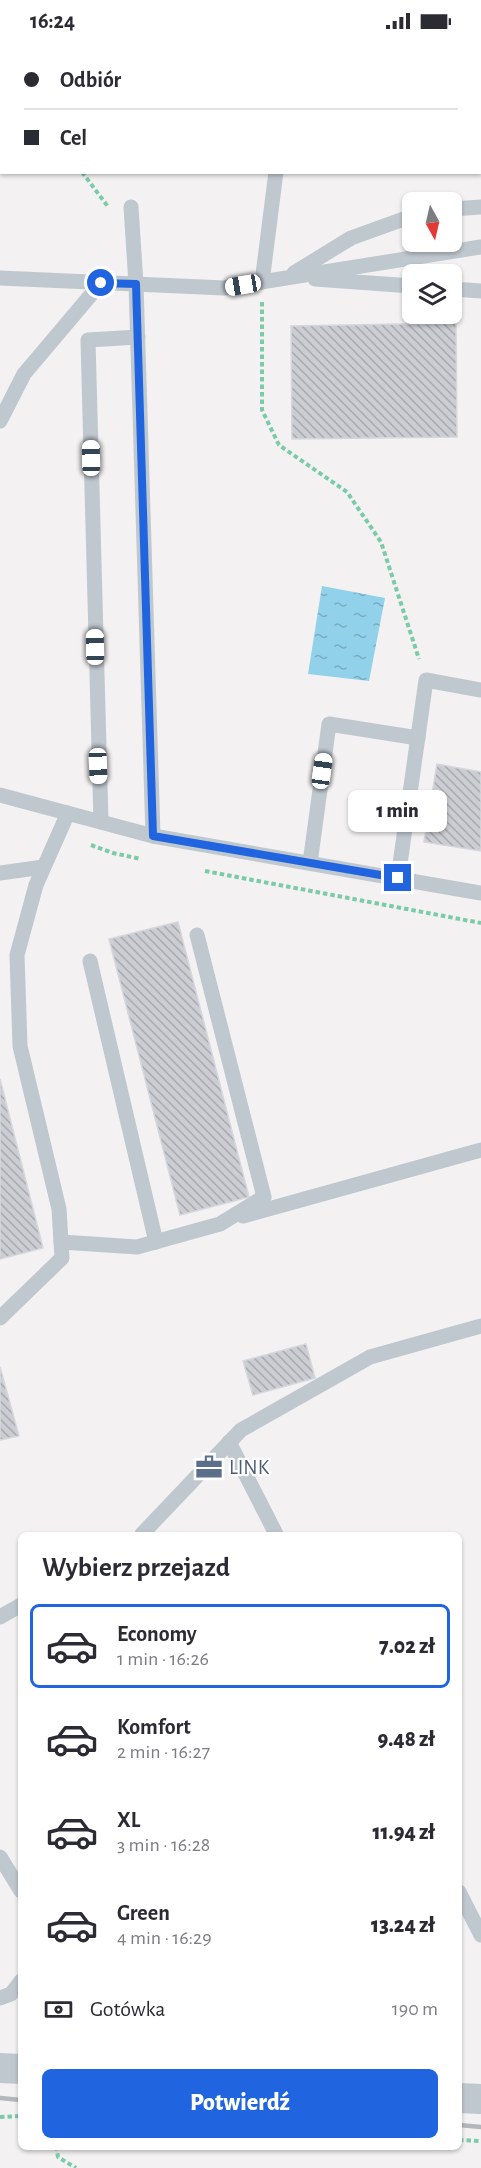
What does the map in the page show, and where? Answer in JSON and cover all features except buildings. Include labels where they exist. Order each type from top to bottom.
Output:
[{"type":"street","points":[[0,2068],[18,2069]]},
{"type":"street","points":[[462,2098],[481,2099]]},
{"type":"lane","points":[[262,282],[276,174]]},
{"type":"lane","points":[[131,207],[138,337],[153,836]]},
{"type":"lane","points":[[462,208],[481,207]]},
{"type":"lane","points":[[288,278],[351,238],[402,220]]},
{"type":"lane","points":[[0,279],[224,288],[481,247]]},
{"type":"lane","points":[[288,278],[402,285]]},
{"type":"lane","points":[[0,421],[24,374],[101,283]]},
{"type":"lane","points":[[462,290],[481,291]]},
{"type":"lane","points":[[101,822],[88,340],[138,337]]},
{"type":"lane","points":[[398,878],[426,680],[481,690]]},
{"type":"lane","points":[[310,863],[329,724],[418,738]]},
{"type":"lane","points":[[0,795],[153,836],[481,893]]},
{"type":"lane","points":[[0,1318],[62,1258],[59,1209],[20,1046],[17,955],[36,885],[68,813]]},
{"type":"lane","points":[[0,873],[43,867]]},
{"type":"lane","points":[[197,935],[264,1197],[225,1221]]},
{"type":"lane","points":[[90,961],[156,1242]]},
{"type":"lane","points":[[61,1242],[137,1247],[481,1150]]},
{"type":"lane","points":[[144,1532],[241,1430],[370,1357],[481,1326]]},
{"type":"lane","points":[[229,1442],[275,1532]]},
{"type":"lane","points":[[0,1617],[18,1607]]},
{"type":"lane","points":[[0,1857],[18,1887]]},
{"type":"lane","points":[[462,1898],[481,1935]]},
{"type":"lane","points":[[0,1998],[11,1994],[18,1985]]},
{"type":"path","points":[[262,282],[262,410],[279,445],[347,492],[381,542],[426,680]]},
{"type":"path","points":[[59,834],[113,853],[148,860]]},
{"type":"path","points":[[194,868],[481,922]]},
{"type":"path","points":[[0,2117],[18,2116]]},
{"type":"path","points":[[462,2140],[481,2141]]},
{"type":"path","points":[[57,2150],[58,2157],[76,2168]]},
{"type":"water","points":[[322,586],[385,598],[369,681],[308,674]]},
{"type":"railway","points":[[0,2098],[18,2100]]},
{"type":"railway","points":[[462,2125],[481,2127]]},
{"type":"place","name":"LINK","points":[[209,1467]]},
{"type":"route","points":[[101,283],[136,284],[153,836],[398,878]]}]
